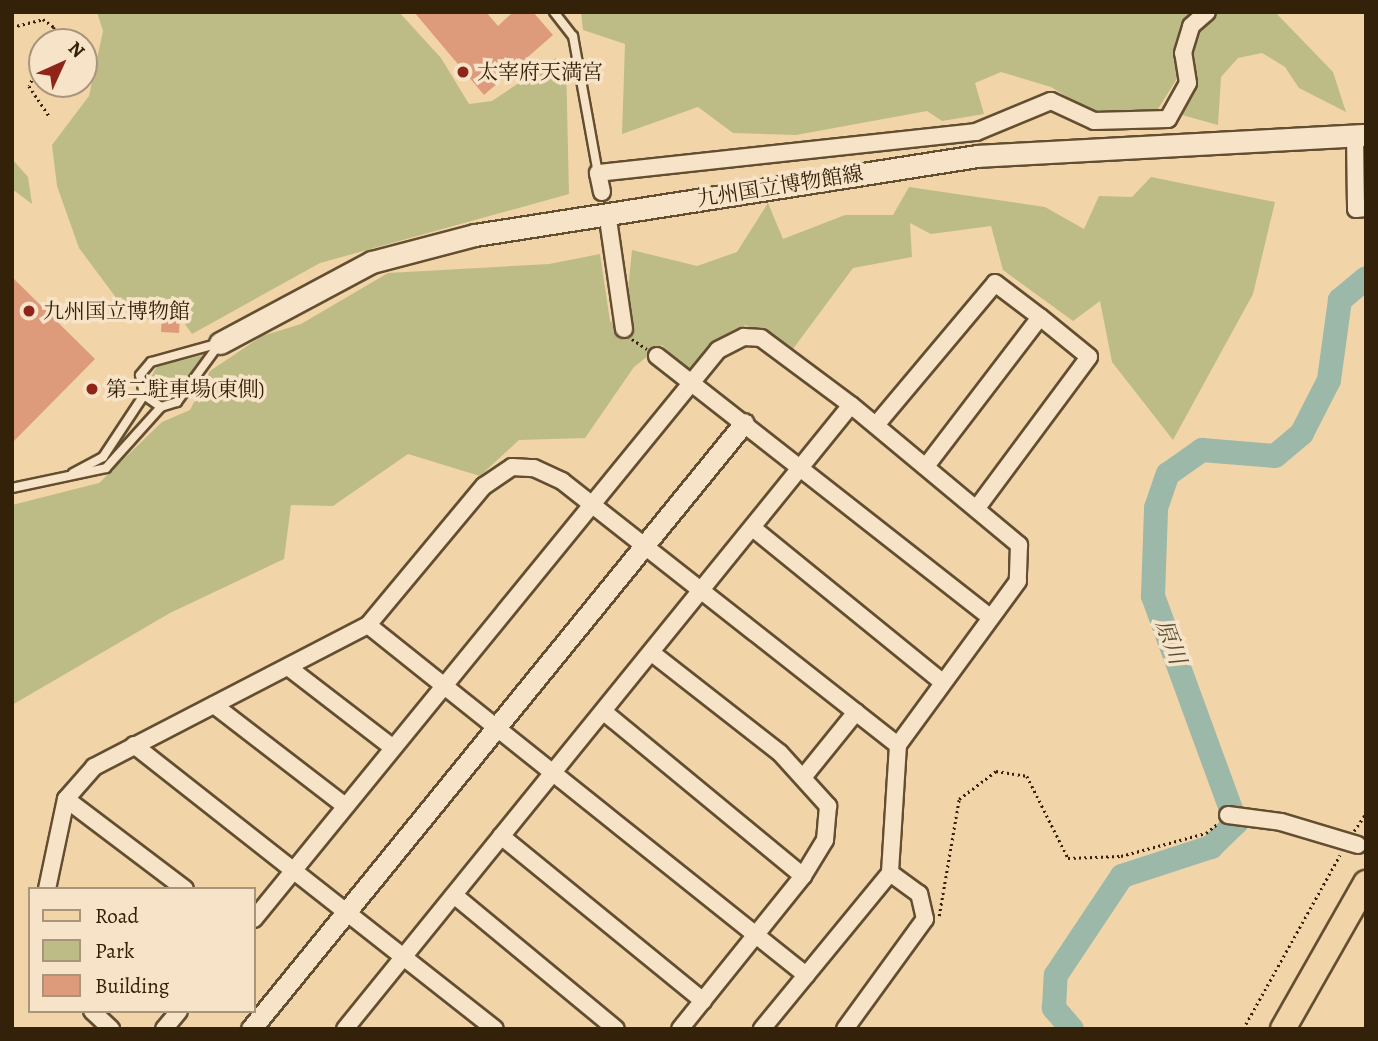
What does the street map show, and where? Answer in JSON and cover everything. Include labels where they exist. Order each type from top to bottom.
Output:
[{"type":"main road","name":"九州国立博物館線","points":[[220,343],[372,262],[475,235],[977,156],[1360,135]]},
{"type":"main road","points":[[1283,1029],[1366,883]]},
{"type":"street","points":[[602,192],[598,173],[976,132],[1051,101],[1094,121],[1168,119],[1188,83],[1183,53],[1191,26],[1207,12]]},
{"type":"street","points":[[1360,135],[1356,209],[1366,208]]},
{"type":"street","points":[[608,226],[624,329]]},
{"type":"street","points":[[876,425],[995,284],[1040,317],[1089,357],[978,505]]},
{"type":"street","points":[[927,465],[1040,317]]},
{"type":"street","points":[[256,917],[296,871],[392,747],[692,379],[729,341],[761,338],[978,505],[1019,545],[1018,581],[988,616],[898,745],[890,873],[762,1029]]},
{"type":"street","points":[[657,356],[692,379],[744,423],[804,466],[988,616]]},
{"type":"street","points":[[354,1026],[501,836],[754,529],[851,405]]},
{"type":"street","points":[[251,1029],[744,423]]},
{"type":"street","points":[[49,887],[66,799],[94,767],[368,625],[484,486],[512,467],[552,477],[591,505],[898,745]]},
{"type":"street","points":[[754,529],[941,681]]},
{"type":"street","points":[[368,625],[753,937],[806,975]]},
{"type":"street","points":[[652,653],[805,775],[828,806],[825,840],[803,876],[680,1029]]},
{"type":"street","points":[[288,667],[392,747]]},
{"type":"street","points":[[214,705],[345,806]]},
{"type":"street","points":[[604,712],[803,876]]},
{"type":"street","points":[[805,775],[856,712]]},
{"type":"street","points":[[134,745],[495,1029]]},
{"type":"street","points":[[66,799],[182,887]]},
{"type":"street","points":[[1227,815],[1352,844]]},
{"type":"street","points":[[501,836],[703,1000]]},
{"type":"street","points":[[845,1029],[925,919],[919,894],[890,873]]},
{"type":"street","points":[[454,895],[616,1029]]},
{"type":"street","points":[[94,1013],[111,1029]]},
{"type":"street","points":[[164,1029],[177,1013]]},
{"type":"lane","points":[[554,12],[573,36],[598,173]]},
{"type":"lane","points":[[66,477],[100,459],[144,396],[140,375],[151,362],[220,343]]},
{"type":"lane","points":[[12,488],[110,466],[161,407],[182,398],[220,343]]},
{"type":"lane","points":[[144,396],[161,407]]},
{"type":"path","points":[[12,27],[43,19],[54,28]]},
{"type":"path","points":[[37,98],[50,117]]},
{"type":"path","points":[[624,329],[657,356]]},
{"type":"path","points":[[938,918],[959,799],[996,771],[1016,770],[1032,782],[1068,858],[1121,856],[1206,833],[1227,815]]},
{"type":"path","points":[[1243,1029],[1352,844],[1366,813]]},
{"type":"green space","points":[[97,12],[399,12],[441,58],[469,104],[492,101],[556,58],[566,61],[569,194],[320,263],[192,334],[173,307],[149,320],[117,299],[79,248],[57,186],[52,145],[87,98],[98,98],[98,54],[103,31]]},
{"type":"green space","points":[[581,12],[1197,12],[1183,31],[1178,77],[1158,109],[1095,114],[1051,87],[1001,72],[975,83],[984,114],[942,121],[927,111],[796,135],[733,133],[698,107],[622,134],[625,44],[583,30]]},
{"type":"green space","points":[[1214,12],[1275,12],[1333,72],[1346,112],[1299,88],[1285,67],[1262,53],[1238,58],[1221,77],[1218,125],[1182,115],[1194,72],[1187,51],[1195,29]]},
{"type":"green space","points":[[12,159],[28,177],[32,204],[12,189]]},
{"type":"green space","points":[[1151,177],[1275,202],[1253,294],[1173,440],[1112,362],[1100,301],[1073,321],[1003,270],[991,226],[931,234],[910,223],[912,257],[853,268],[793,349],[745,325],[688,372],[662,345],[634,367],[585,438],[519,440],[480,476],[408,454],[333,506],[291,505],[284,559],[170,613],[12,705],[12,505],[99,483],[162,422],[190,410],[210,371],[262,336],[301,324],[388,273],[549,264],[600,254],[610,321],[624,330],[632,250],[697,266],[737,252],[768,203],[783,239],[845,215],[893,215],[909,187],[1045,207],[1084,229],[1099,196],[1132,197]]},
{"type":"green space","points":[[203,355],[175,394],[157,396],[147,385],[157,366]]},
{"type":"building","points":[[414,12],[486,12],[498,26],[513,12],[533,12],[553,35],[484,95]]},
{"type":"building","name":"九州国立博物館","points":[[12,277],[95,359],[12,443]]},
{"type":"building","points":[[162,312],[180,313],[179,333],[161,332]]},
{"type":"waterway","name":"原川","points":[[1072,1029],[1054,1008],[1056,975],[1122,876],[1211,847],[1236,823],[1153,596],[1156,508],[1168,474],[1202,450],[1275,456],[1302,433],[1329,380],[1340,300],[1366,278]]},
{"type":"place","name":"太宰府天満宮","points":[[463,72]]},
{"type":"place","name":"九州国立博物館","points":[[29,311]]},
{"type":"place","name":"第二駐車場(東側)","points":[[92,389]]}]
